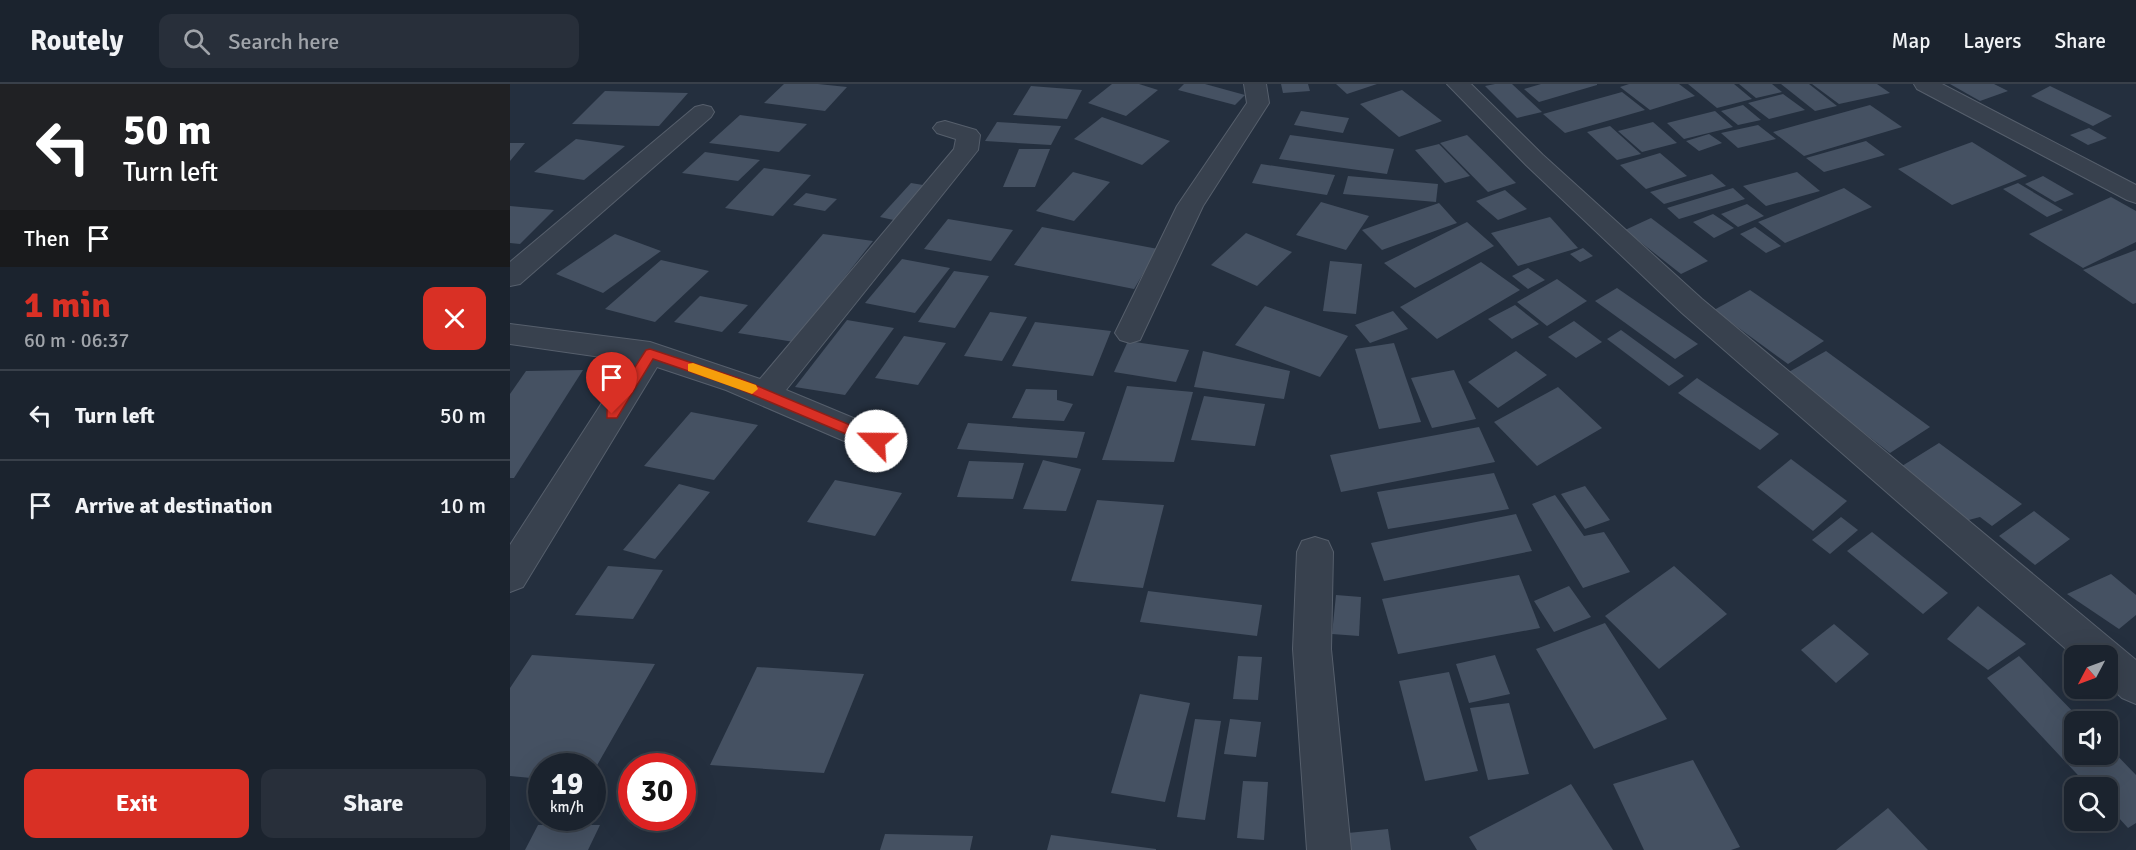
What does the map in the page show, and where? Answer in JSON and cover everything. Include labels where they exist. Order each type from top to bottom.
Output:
[{"type":"street","points":[[1130,333],[1190,206],[1258,103],[1255,84]]},
{"type":"street","points":[[1458,84],[1556,182],[1721,329],[2089,645]]},
{"type":"street","points":[[1925,84],[2136,195]]},
{"type":"street","points":[[510,277],[704,112]]},
{"type":"street","points":[[765,394],[966,150],[968,135],[945,128]]},
{"type":"street","points":[[510,334],[650,353],[765,394],[876,441]]},
{"type":"street","points":[[510,576],[650,353]]},
{"type":"street","points":[[1315,552],[1312,649],[1329,850]]},
{"type":"street","points":[[2118,669],[2136,685]]},
{"type":"building","points":[[784,84],[847,87],[825,111],[764,103]]},
{"type":"building","points":[[1112,84],[1139,84],[1158,90],[1126,116],[1088,103]]},
{"type":"building","points":[[1184,84],[1205,84],[1245,95],[1235,105],[1178,90]]},
{"type":"building","points":[[1281,84],[1308,84],[1310,91],[1283,93]]},
{"type":"building","points":[[1336,84],[1377,84],[1347,94]]},
{"type":"building","points":[[1512,84],[1542,112],[1517,118],[1485,86]]},
{"type":"building","points":[[1541,84],[1597,85],[1539,102],[1524,89]]},
{"type":"building","points":[[1629,84],[1679,84],[1695,96],[1650,110],[1620,87]]},
{"type":"building","points":[[1688,84],[1734,84],[1752,99],[1717,108]]},
{"type":"building","points":[[1739,84],[1772,84],[1782,92],[1756,98]]},
{"type":"building","points":[[1781,84],[1809,84],[1837,106],[1815,111]]},
{"type":"building","points":[[1812,84],[1877,84],[1890,93],[1839,104]]},
{"type":"building","points":[[1950,84],[1994,84],[2008,91],[1980,101]]},
{"type":"building","points":[[1031,86],[1082,90],[1067,119],[1013,115]]},
{"type":"building","points":[[2050,86],[2112,116],[2093,126],[2031,96]]},
{"type":"building","points":[[1402,90],[1442,121],[1399,137],[1360,104]]},
{"type":"building","points":[[605,91],[688,93],[659,126],[572,124]]},
{"type":"building","points":[[1622,92],[1645,110],[1565,133],[1543,114]]},
{"type":"building","points":[[1783,94],[1805,110],[1769,119],[1748,103]]},
{"type":"building","points":[[1743,105],[1761,120],[1738,125],[1721,111]]},
{"type":"building","points":[[1870,105],[1902,127],[1804,156],[1773,132]]},
{"type":"building","points":[[1301,111],[1349,118],[1343,133],[1294,125]]},
{"type":"building","points":[[1715,111],[1733,127],[1684,139],[1667,123]]},
{"type":"building","points":[[740,115],[807,124],[779,152],[709,143]]},
{"type":"building","points":[[1102,117],[1170,141],[1142,165],[1074,139]]},
{"type":"building","points":[[997,122],[1061,126],[1051,145],[985,141]]},
{"type":"building","points":[[1653,122],[1677,143],[1642,152],[1618,131]]},
{"type":"building","points":[[1758,125],[1776,139],[1738,148],[1721,133]]},
{"type":"building","points":[[1610,126],[1641,154],[1617,160],[1587,132]]},
{"type":"building","points":[[2089,128],[2107,138],[2088,145],[2070,135]]},
{"type":"building","points":[[1709,134],[1722,143],[1699,151],[1686,141]]},
{"type":"building","points":[[1290,135],[1394,149],[1387,174],[1279,159]]},
{"type":"building","points":[[1467,135],[1516,183],[1488,192],[1440,143]]},
{"type":"building","points":[[576,139],[625,146],[584,180],[534,172]]},
{"type":"building","points":[[1866,141],[1885,155],[1824,172],[1806,158]]},
{"type":"building","points":[[1972,142],[2027,176],[1952,205],[1898,169]]},
{"type":"building","points":[[510,143],[525,143],[510,161]]},
{"type":"building","points":[[1439,144],[1470,176],[1445,183],[1415,150]]},
{"type":"building","points":[[1019,149],[1050,149],[1035,187],[1003,187]]},
{"type":"building","points":[[705,152],[760,160],[738,181],[682,173]]},
{"type":"building","points":[[1660,153],[1687,176],[1646,189],[1620,165]]},
{"type":"building","points":[[1261,164],[1335,175],[1327,195],[1252,183]]},
{"type":"building","points":[[764,168],[811,175],[773,216],[725,208]]},
{"type":"building","points":[[1073,172],[1110,182],[1074,221],[1036,211]]},
{"type":"building","points":[[1797,172],[1820,191],[1766,206],[1743,186]]},
{"type":"building","points":[[1712,174],[1726,186],[1664,204],[1650,192]]},
{"type":"building","points":[[1348,176],[1438,184],[1436,202],[1343,194]]},
{"type":"building","points":[[2043,176],[2074,194],[2055,202],[2025,184]]},
{"type":"building","points":[[911,183],[929,186],[898,221],[880,217]]},
{"type":"building","points":[[2018,183],[2063,210],[2047,217],[2003,189]]},
{"type":"building","points":[[1733,188],[1745,199],[1679,219],[1667,208]]},
{"type":"building","points":[[1844,188],[1872,207],[1785,243],[1758,222]]},
{"type":"building","points":[[1505,190],[1527,209],[1498,220],[1476,201]]},
{"type":"building","points":[[806,193],[837,199],[825,211],[793,205]]},
{"type":"building","points":[[2111,197],[2136,211],[2136,242],[2083,268],[2029,234]]},
{"type":"building","points":[[1321,202],[1369,216],[1346,250],[1296,235]]},
{"type":"building","points":[[1439,203],[1457,223],[1382,250],[1362,230]]},
{"type":"building","points":[[1747,204],[1764,216],[1738,227],[1721,214]]},
{"type":"building","points":[[510,206],[554,210],[520,244],[510,243]]},
{"type":"building","points":[[1713,214],[1734,228],[1714,238],[1693,222]]},
{"type":"building","points":[[1550,217],[1578,248],[1518,266],[1491,233]]},
{"type":"building","points":[[1651,218],[1708,261],[1681,274],[1625,230]]},
{"type":"building","points":[[948,219],[1013,230],[991,261],[924,249]]},
{"type":"building","points":[[1467,222],[1494,246],[1415,288],[1384,263]]},
{"type":"building","points":[[1042,227],[1158,249],[1134,289],[1014,265]]},
{"type":"building","points":[[1755,227],[1781,246],[1766,253],[1740,234]]},
{"type":"building","points":[[1246,233],[1292,252],[1257,286],[1211,265]]},
{"type":"building","points":[[615,234],[661,251],[603,293],[556,274]]},
{"type":"building","points":[[823,234],[873,241],[794,342],[738,333]]},
{"type":"building","points":[[1583,248],[1593,256],[1580,262],[1570,254]]},
{"type":"building","points":[[2136,250],[2136,303],[2133,304],[2083,270]]},
{"type":"building","points":[[902,259],[950,268],[915,313],[865,303]]},
{"type":"building","points":[[661,260],[709,271],[655,322],[605,309]]},
{"type":"building","points":[[1330,261],[1362,264],[1356,314],[1323,311]]},
{"type":"building","points":[[1481,262],[1520,290],[1437,339],[1400,307]]},
{"type":"building","points":[[1528,268],[1545,280],[1528,289],[1512,276]]},
{"type":"building","points":[[954,271],[989,276],[955,328],[918,322]]},
{"type":"building","points":[[1557,279],[1587,301],[1547,326],[1517,302]]},
{"type":"building","points":[[1617,288],[1698,344],[1675,359],[1595,301]]},
{"type":"building","points":[[1750,290],[1824,341],[1788,364],[1714,310]]},
{"type":"building","points":[[700,296],[748,305],[722,332],[674,322]]},
{"type":"building","points":[[1515,305],[1539,324],[1512,339],[1488,319]]},
{"type":"building","points":[[1265,306],[1348,336],[1320,377],[1235,345]]},
{"type":"building","points":[[1393,311],[1408,329],[1370,343],[1355,325]]},
{"type":"building","points":[[990,312],[1027,317],[1002,361],[964,356]]},
{"type":"building","points":[[847,320],[894,328],[845,395],[795,387]]},
{"type":"building","points":[[1574,321],[1602,342],[1576,358],[1548,337]]},
{"type":"building","points":[[1035,322],[1111,331],[1093,376],[1012,366]]},
{"type":"building","points":[[1621,330],[1684,376],[1669,386],[1607,339]]},
{"type":"building","points":[[904,336],[946,343],[918,385],[875,378]]},
{"type":"building","points":[[1128,341],[1189,350],[1176,382],[1114,372]]},
{"type":"building","points":[[1394,343],[1421,422],[1379,429],[1355,349]]},
{"type":"building","points":[[1203,351],[1290,371],[1284,399],[1194,387]]},
{"type":"building","points":[[1516,351],[1547,375],[1498,408],[1468,382]]},
{"type":"building","points":[[1826,351],[1930,427],[1890,453],[1787,373]]},
{"type":"building","points":[[583,370],[514,478],[510,478],[510,394],[526,371]]},
{"type":"building","points":[[1454,370],[1476,419],[1432,428],[1411,378]]},
{"type":"building","points":[[1697,378],[1779,434],[1760,450],[1678,393]]},
{"type":"building","points":[[1127,386],[1193,392],[1174,462],[1102,460]]},
{"type":"building","points":[[1558,387],[1602,428],[1537,466],[1494,422]]},
{"type":"building","points":[[1026,389],[1057,390],[1057,400],[1073,404],[1064,421],[1012,418]]},
{"type":"building","points":[[1204,396],[1265,404],[1255,446],[1191,440]]},
{"type":"building","points":[[691,412],[758,425],[714,480],[644,466]]},
{"type":"building","points":[[968,423],[1085,432],[1077,458],[957,449]]},
{"type":"building","points":[[1479,427],[1495,462],[1341,492],[1330,455]]},
{"type":"building","points":[[1939,443],[2022,504],[1992,526],[1980,517],[1965,521],[1902,466]]},
{"type":"building","points":[[1791,459],[1847,501],[1813,531],[1757,487]]},
{"type":"building","points":[[1043,460],[1081,469],[1066,511],[1023,509]]},
{"type":"building","points":[[969,461],[1024,463],[1013,499],[957,497]]},
{"type":"building","points":[[1494,473],[1509,509],[1388,529],[1377,492]]},
{"type":"building","points":[[835,480],[902,493],[875,536],[807,522]]},
{"type":"building","points":[[679,484],[710,492],[655,559],[623,550]]},
{"type":"building","points":[[1585,486],[1610,520],[1585,529],[1561,494]]},
{"type":"building","points":[[1555,495],[1584,536],[1604,532],[1630,572],[1583,588],[1532,504]]},
{"type":"building","points":[[1097,500],[1164,505],[1143,588],[1071,581]]},
{"type":"building","points":[[2034,511],[2070,539],[2035,565],[1999,536]]},
{"type":"building","points":[[1516,514],[1532,551],[1384,581],[1371,543]]},
{"type":"building","points":[[1841,517],[1858,530],[1830,554],[1812,540]]},
{"type":"building","points":[[1872,532],[1948,593],[1923,614],[1847,551]]},
{"type":"building","points":[[608,566],[663,570],[633,619],[575,615]]},
{"type":"building","points":[[1674,566],[1727,614],[1659,669],[1605,616]]},
{"type":"building","points":[[2111,574],[2136,595],[2136,615],[2119,629],[2067,594]]},
{"type":"building","points":[[1519,575],[1540,628],[1398,654],[1382,599]]},
{"type":"building","points":[[1569,586],[1591,617],[1554,632],[1534,601]]},
{"type":"building","points":[[1148,591],[1262,605],[1257,636],[1140,622]]},
{"type":"building","points":[[1336,595],[1361,597],[1359,636],[1332,634]]},
{"type":"building","points":[[1978,606],[2026,644],[1988,670],[1947,639]]},
{"type":"building","points":[[1605,623],[1667,719],[1594,749],[1536,649]]},
{"type":"building","points":[[1834,624],[1869,654],[1836,683],[1801,650]]},
{"type":"building","points":[[532,655],[655,664],[604,753],[528,753],[528,778],[510,776],[510,688]]},
{"type":"building","points":[[1495,655],[1510,694],[1469,703],[1456,664]]},
{"type":"building","points":[[1238,656],[1262,657],[1258,700],[1233,699]]},
{"type":"building","points":[[2019,656],[2072,711],[2064,711],[2064,760],[1987,678]]},
{"type":"building","points":[[757,667],[864,674],[824,773],[710,765]]},
{"type":"building","points":[[1449,672],[1478,771],[1425,781],[1399,681]]},
{"type":"building","points":[[1140,694],[1190,703],[1165,802],[1111,793]]},
{"type":"building","points":[[1509,703],[1529,774],[1488,780],[1470,708]]},
{"type":"building","points":[[1195,719],[1221,721],[1205,820],[1177,817]]},
{"type":"building","points":[[1230,719],[1261,722],[1256,757],[1224,754]]},
{"type":"building","points":[[2118,756],[2136,775],[2136,823],[2128,828],[2118,817],[2118,777],[2080,777],[2068,765],[2118,765]]},
{"type":"building","points":[[1693,760],[1740,847],[1731,850],[1644,850],[1613,784]]},
{"type":"building","points":[[1243,781],[1268,782],[1264,840],[1237,838]]},
{"type":"building","points":[[1571,784],[1613,850],[1477,850],[1469,837]]},
{"type":"building","points":[[1888,808],[1928,850],[1836,850]]},
{"type":"building","points":[[1388,829],[1391,850],[1350,850],[1348,833]]},
{"type":"building","points":[[535,831],[597,831],[588,850],[525,850]]},
{"type":"building","points":[[885,834],[973,836],[970,850],[880,850]]},
{"type":"building","points":[[1051,835],[1156,849],[1156,850],[1047,850]]},
{"type":"slow traffic","points":[[693,368],[752,389]]},
{"type":"route","points":[[612,414],[650,353],[737,382],[876,441]]}]
